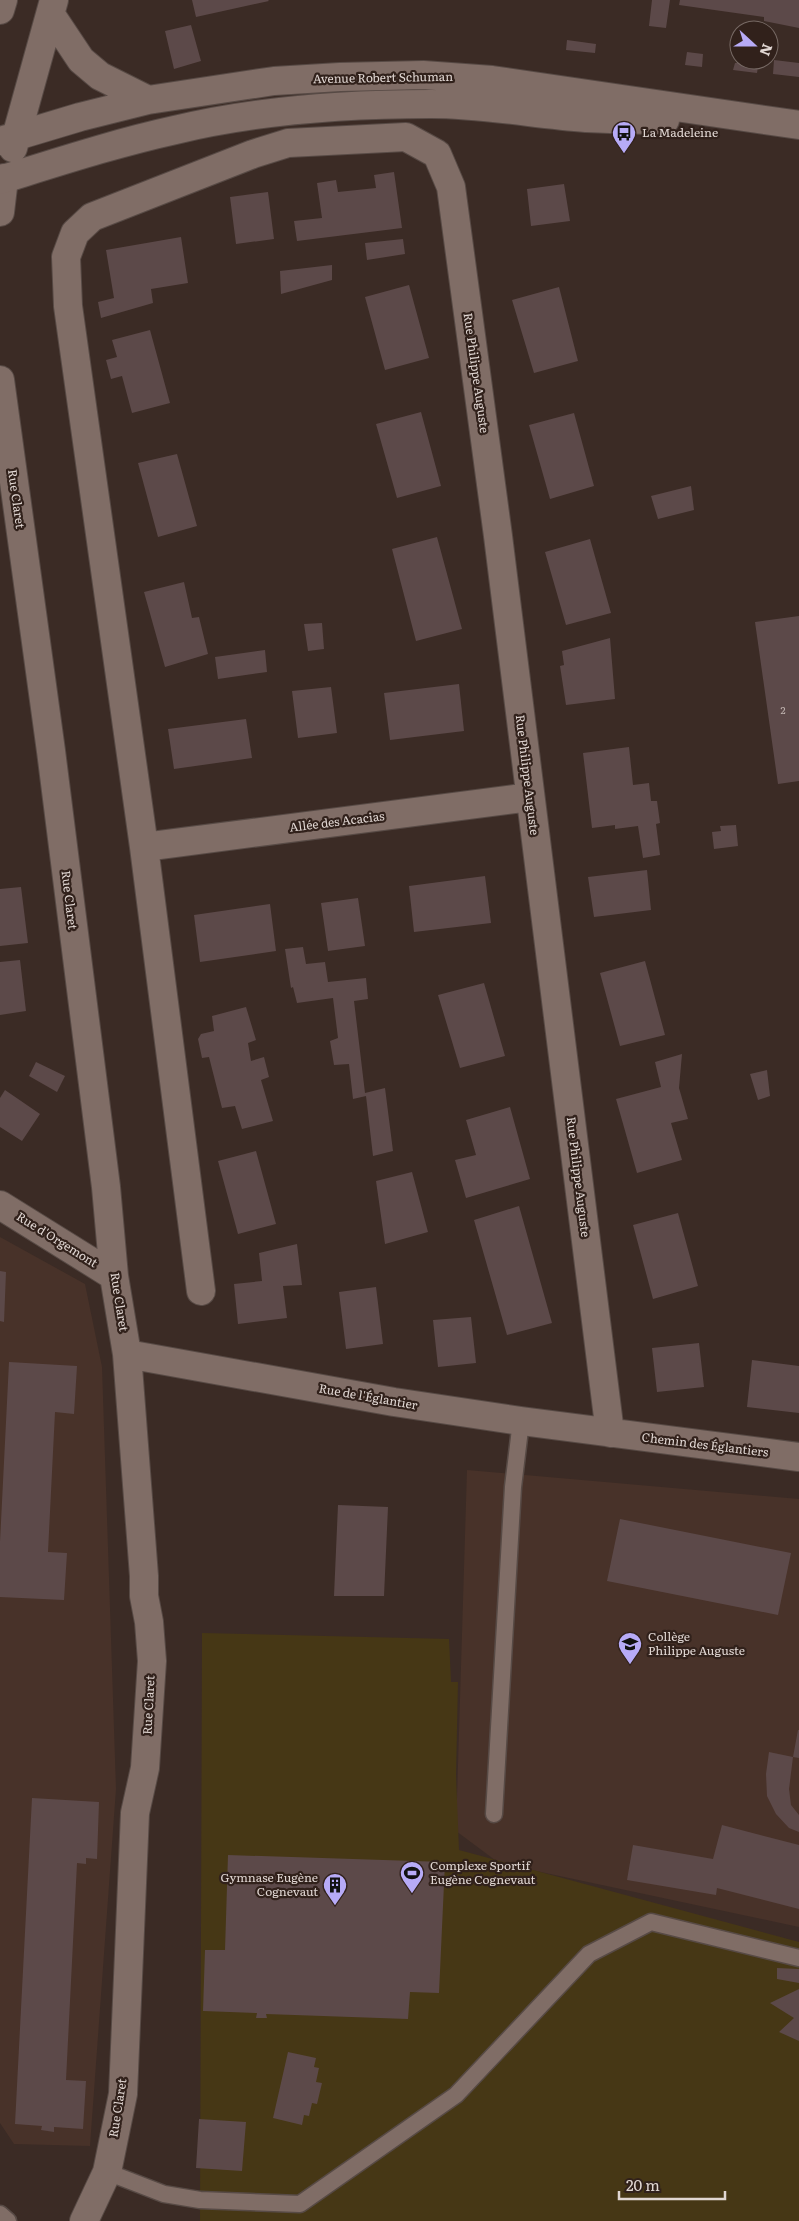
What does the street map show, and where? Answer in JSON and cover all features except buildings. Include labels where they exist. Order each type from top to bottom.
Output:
[{"type":"street","points":[[0,10],[3,0]]},
{"type":"street","points":[[52,8],[81,60],[100,76],[148,100]]},
{"type":"street","points":[[0,212],[2,179],[8,138],[52,8]]},
{"type":"street","name":"Avenue Robert Schuman","points":[[8,138],[80,116],[148,100],[199,91],[274,81],[423,75],[492,80],[799,125]]},
{"type":"street","name":"Avenue Robert Schuman","points":[[2,179],[78,155],[176,129],[282,112],[381,105],[433,104],[585,118],[799,125]]},
{"type":"street","name":"Rue Philippe Auguste","points":[[144,846],[68,306],[66,257],[75,233],[92,217],[229,163],[288,143],[406,137],[437,154],[451,187],[498,536],[610,1433]]},
{"type":"street","name":"Rue Claret","points":[[0,380],[4,443],[51,751],[106,1187],[114,1276],[127,1354],[144,1596],[149,1622],[152,1661],[145,1768],[135,1813],[123,2094],[107,2172],[84,2221]]},
{"type":"street","name":"Allée des Acacias","points":[[144,846],[530,798]]},
{"type":"street","points":[[144,846],[201,1291]]},
{"type":"street","name":"Rue d'Orgemont","points":[[0,1205],[114,1276]]},
{"type":"street","name":"Rue de l'Églantier","points":[[127,1354],[394,1402],[610,1433]]},
{"type":"street","name":"Chemin des Églantiers","points":[[610,1433],[799,1457]]},
{"type":"lane","points":[[494,1814],[513,1488],[522,1421]]},
{"type":"lane","points":[[107,2172],[164,2194],[200,2200],[300,2204],[456,2095],[589,1954],[651,1922],[799,1958]]},
{"type":"lane","points":[[0,2214],[8,2221]]},
{"type":"shaded area","points":[[0,1237],[85,1284],[102,1367],[116,1789],[90,2146],[14,2144],[0,2123]]},
{"type":"shaded area","name":"Collège Philippe Auguste","points":[[467,1470],[799,1499],[799,1927],[499,1863],[456,1831]]},
{"type":"shaded area","name":"Complexe Sportif Eugène Cognevaut","points":[[202,1633],[449,1639],[451,1682],[458,1682],[456,1775],[459,1850],[799,1942],[799,2221],[200,2221]]},
{"type":"place","name":"La Madeleine","points":[[624,154]]},
{"type":"place","name":"Collège Philippe Auguste","points":[[630,1665]]},
{"type":"place","name":"Complexe Sportif Eugène Cognevaut","points":[[412,1894]]},
{"type":"place","name":"Gymnase Eugène Cognevaut","points":[[335,1906]]}]
